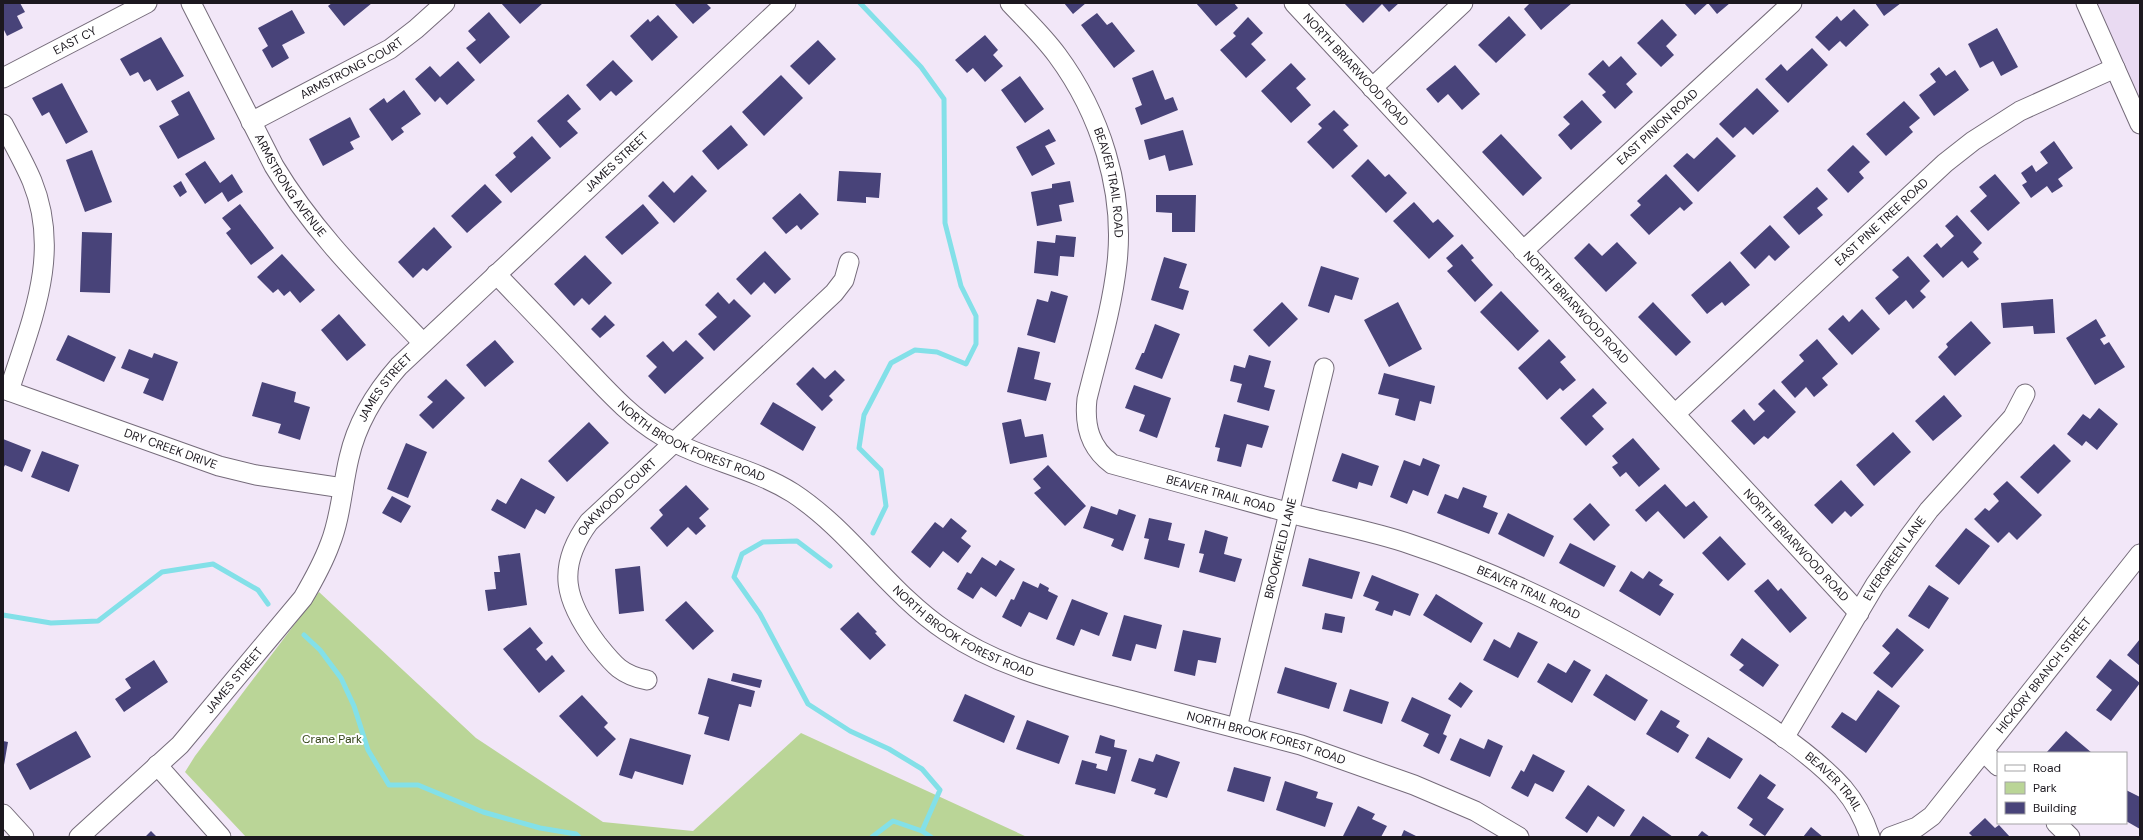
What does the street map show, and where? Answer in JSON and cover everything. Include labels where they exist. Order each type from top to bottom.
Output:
[{"type":"street","name":"EAST CY","points":[[3,78],[147,3]]},
{"type":"street","name":"ARMSTRONG AVENUE","points":[[192,3],[274,166],[312,223],[340,256],[424,343]]},
{"type":"street","name":"ARMSTRONG COURT","points":[[251,122],[390,49],[416,29],[445,3]]},
{"type":"street","name":"JAMES STREET","points":[[79,837],[157,764],[180,745],[211,711],[303,598],[318,572],[330,544],[355,434],[368,407],[383,385],[424,343],[496,274],[786,3]]},
{"type":"street","name":"BEAVER TRAIL ROAD","points":[[1010,3],[1046,41],[1077,85],[1096,124],[1108,160],[1116,198],[1118,224],[1117,262],[1112,300],[1087,399],[1085,414],[1088,432],[1095,448],[1112,464],[1409,544],[1515,586],[1584,619],[1651,654],[1735,704],[1784,738]]},
{"type":"street","name":"NORTH BRIARWOOD ROAD","points":[[1294,3],[1859,613]]},
{"type":"street","points":[[1372,88],[1463,3]]},
{"type":"street","name":"EAST PINION ROAD","points":[[1523,251],[1792,3]]},
{"type":"street","points":[[2086,3],[2140,124]]},
{"type":"street","name":"EAST PINE TREE ROAD","points":[[1675,414],[1945,162],[1973,141],[2020,111],[2115,68]]},
{"type":"street","points":[[3,124],[32,182],[40,208],[45,236],[45,264],[41,292],[6,390]]},
{"type":"street","name":"OAKWOOD COURT","points":[[647,680],[631,677],[619,670],[581,622],[569,593],[568,572],[571,553],[579,536],[589,522],[834,294],[844,280],[849,262]]},
{"type":"street","name":"NORTH BROOK FOREST ROAD","points":[[496,274],[620,405],[655,431],[675,442],[754,473],[784,488],[807,503],[842,532],[881,576],[912,605],[946,631],[982,652],[1041,677],[1301,745],[1414,785],[1475,811],[1519,837]]},
{"type":"street","name":"BROOKFIELD LANE","points":[[1237,728],[1324,368]]},
{"type":"street","name":"DRY CREEK DRIVE","points":[[6,390],[219,466],[256,475],[343,488]]},
{"type":"street","name":"EVERGREEN LANE","points":[[1784,738],[1875,585],[1921,521],[2012,417],[2025,394]]},
{"type":"street","name":"HICKORY BRANCH STREET","points":[[1890,837],[1917,828],[1932,816],[2140,554]]},
{"type":"street","name":"BEAVER TRAIL","points":[[1784,738],[1827,772],[1843,788],[1860,814],[1870,837]]},
{"type":"street","points":[[1984,752],[1997,765]]},
{"type":"street","points":[[157,764],[221,837]]},
{"type":"street","points":[[3,814],[24,837]]},
{"type":"street","points":[[2057,824],[2070,837]]},
{"type":"shaded area","points":[[2085,3],[2140,3],[2140,130]]},
{"type":"green space","name":"Crane Park","points":[[319,592],[476,738],[603,822],[693,831],[801,733],[1027,837],[246,837],[185,772],[195,756]]},
{"type":"building","points":[[3,3],[20,3],[25,12],[17,16],[23,28],[7,36],[3,28]]},
{"type":"building","points":[[332,3],[372,3],[344,26],[328,6]]},
{"type":"building","points":[[501,3],[543,3],[520,24]]},
{"type":"building","points":[[674,3],[706,3],[711,8],[693,24]]},
{"type":"building","points":[[1064,3],[1086,3],[1073,14]]},
{"type":"building","points":[[1196,3],[1234,3],[1238,8],[1216,26]]},
{"type":"building","points":[[1344,3],[1399,3],[1389,12],[1382,4],[1363,23]]},
{"type":"building","points":[[1530,3],[1572,3],[1541,30],[1524,9]]},
{"type":"building","points":[[1684,3],[1708,3],[1695,15]]},
{"type":"building","points":[[1708,3],[1730,3],[1717,14]]},
{"type":"building","points":[[1875,3],[1901,3],[1884,16]]},
{"type":"building","points":[[1854,9],[1869,25],[1846,47],[1840,41],[1829,51],[1815,37],[1837,16],[1841,21]]},
{"type":"building","points":[[292,10],[305,33],[282,45],[289,58],[272,68],[262,50],[268,46],[258,28]]},
{"type":"building","points":[[489,12],[510,37],[480,64],[466,48],[476,40],[468,31]]},
{"type":"building","points":[[1097,13],[1107,25],[1112,22],[1135,51],[1114,68],[1081,25]]},
{"type":"building","points":[[658,15],[678,37],[652,61],[630,36],[648,19],[650,22]]},
{"type":"building","points":[[1509,16],[1526,35],[1496,63],[1478,45]]},
{"type":"building","points":[[1248,17],[1263,33],[1251,44],[1266,60],[1246,78],[1220,50],[1236,36],[1233,33]]},
{"type":"building","points":[[1662,19],[1677,35],[1666,46],[1674,55],[1661,67],[1637,43]]},
{"type":"building","points":[[1997,28],[2018,67],[2001,76],[1993,61],[1980,68],[1968,44]]},
{"type":"building","points":[[985,35],[998,50],[993,55],[1003,66],[985,82],[973,68],[967,73],[955,60]]},
{"type":"building","points":[[161,37],[184,76],[157,91],[150,79],[144,82],[138,72],[130,76],[120,59]]},
{"type":"building","points":[[818,40],[836,59],[809,85],[790,66]]},
{"type":"building","points":[[1812,48],[1828,65],[1788,103],[1765,79],[1781,64],[1787,71]]},
{"type":"building","points":[[1621,56],[1637,74],[1626,84],[1633,92],[1615,109],[1602,95],[1606,92],[1588,74],[1603,60],[1609,67]]},
{"type":"building","points":[[613,60],[633,81],[616,96],[611,91],[600,101],[586,85]]},
{"type":"building","points":[[458,61],[475,80],[447,105],[440,97],[435,102],[415,79],[430,66],[440,77]]},
{"type":"building","points":[[1291,63],[1306,79],[1296,88],[1311,105],[1291,123],[1261,91]]},
{"type":"building","points":[[1455,65],[1480,94],[1462,110],[1448,94],[1438,103],[1426,89]]},
{"type":"building","points":[[1939,67],[1946,76],[1955,70],[1969,90],[1934,116],[1919,95],[1936,82],[1930,74]]},
{"type":"building","points":[[1153,70],[1165,100],[1173,97],[1178,110],[1141,125],[1135,108],[1142,105],[1132,78]]},
{"type":"building","points":[[781,75],[803,98],[764,136],[742,112]]},
{"type":"building","points":[[1020,76],[1044,109],[1025,123],[1001,90]]},
{"type":"building","points":[[62,83],[88,132],[66,144],[49,112],[42,116],[32,98]]},
{"type":"building","points":[[1757,88],[1779,111],[1753,135],[1745,127],[1733,138],[1719,124]]},
{"type":"building","points":[[404,90],[421,114],[401,128],[404,132],[392,141],[369,109],[384,98],[387,103]]},
{"type":"building","points":[[189,91],[215,139],[178,159],[159,126],[179,115],[171,101]]},
{"type":"building","points":[[568,94],[581,109],[567,121],[578,133],[560,148],[537,121]]},
{"type":"building","points":[[1582,100],[1602,122],[1571,150],[1558,135],[1570,124],[1563,117]]},
{"type":"building","points":[[1904,101],[1920,118],[1909,127],[1913,132],[1886,156],[1866,134]]},
{"type":"building","points":[[1334,110],[1349,125],[1343,130],[1358,146],[1333,169],[1307,142],[1322,128],[1318,124]]},
{"type":"building","points":[[350,117],[360,137],[350,142],[354,149],[323,166],[309,139]]},
{"type":"building","points":[[731,125],[748,145],[718,170],[702,151]]},
{"type":"building","points":[[1049,129],[1056,141],[1045,146],[1055,164],[1032,176],[1016,147]]},
{"type":"building","points":[[1183,130],[1193,165],[1169,171],[1165,155],[1149,160],[1144,140]]},
{"type":"building","points":[[1501,134],[1542,178],[1523,196],[1482,152]]},
{"type":"building","points":[[532,136],[551,158],[511,193],[495,175],[516,157],[513,153]]},
{"type":"building","points":[[1717,137],[1736,156],[1698,192],[1673,166],[1687,153],[1694,159]]},
{"type":"building","points":[[2054,141],[2073,168],[2058,179],[2063,186],[2052,193],[2047,186],[2031,198],[2022,185],[2027,182],[2021,173],[2032,165],[2036,172],[2048,163],[2040,152]]},
{"type":"building","points":[[1853,145],[1870,162],[1859,172],[1864,178],[1848,193],[1827,170]]},
{"type":"building","points":[[92,150],[112,202],[85,212],[66,160]]},
{"type":"building","points":[[1368,159],[1385,177],[1389,174],[1407,193],[1386,213],[1351,176]]},
{"type":"building","points":[[205,161],[220,183],[232,174],[243,192],[228,202],[222,192],[205,204],[185,174]]},
{"type":"building","points":[[839,171],[881,173],[879,198],[866,197],[866,203],[837,201]]},
{"type":"building","points":[[1666,174],[1693,203],[1684,211],[1680,207],[1649,235],[1630,215],[1641,205],[1637,201]]},
{"type":"building","points":[[1995,174],[2020,203],[1988,231],[1970,211],[1987,196],[1979,187]]},
{"type":"building","points":[[692,175],[707,191],[674,223],[648,196],[663,181],[674,193]]},
{"type":"building","points":[[181,181],[187,192],[180,197],[173,186]]},
{"type":"building","points":[[1070,181],[1074,202],[1059,205],[1062,221],[1037,226],[1031,192],[1052,188],[1052,184]]},
{"type":"building","points":[[485,184],[502,202],[467,233],[451,216]]},
{"type":"building","points":[[1817,187],[1828,199],[1817,208],[1823,215],[1799,235],[1783,217]]},
{"type":"building","points":[[800,193],[819,214],[801,230],[797,225],[786,234],[772,218]]},
{"type":"building","points":[[1156,195],[1196,195],[1195,232],[1172,232],[1172,213],[1156,212]]},
{"type":"building","points":[[1414,202],[1433,223],[1438,219],[1454,236],[1429,259],[1393,221]]},
{"type":"building","points":[[240,204],[274,248],[251,265],[226,233],[231,229],[222,218]]},
{"type":"building","points":[[643,204],[659,223],[622,255],[605,237]]},
{"type":"building","points":[[1957,215],[1982,243],[1973,252],[1979,259],[1968,268],[1962,261],[1943,278],[1923,256],[1937,243],[1941,248],[1954,236],[1945,226]]},
{"type":"building","points":[[1770,225],[1790,247],[1775,261],[1769,255],[1755,269],[1740,253]]},
{"type":"building","points":[[434,227],[452,247],[427,271],[423,268],[413,278],[398,262]]},
{"type":"building","points":[[82,232],[112,233],[110,293],[80,292]]},
{"type":"building","points":[[1056,235],[1076,237],[1074,257],[1060,256],[1058,276],[1034,273],[1037,241],[1055,243]]},
{"type":"building","points":[[1617,242],[1637,263],[1606,292],[1574,258],[1589,243],[1602,256]]},
{"type":"building","points":[[1462,244],[1474,258],[1471,260],[1493,285],[1475,302],[1447,271],[1453,266],[1446,258]]},
{"type":"building","points":[[765,251],[791,279],[775,294],[764,282],[751,295],[736,279]]},
{"type":"building","points":[[282,254],[315,290],[300,303],[290,291],[284,296],[278,289],[273,293],[257,277]]},
{"type":"building","points":[[585,255],[612,283],[589,305],[582,298],[574,306],[554,284]]},
{"type":"building","points":[[1908,256],[1930,281],[1920,291],[1926,297],[1913,309],[1906,300],[1889,315],[1875,298],[1899,277],[1892,270]]},
{"type":"building","points":[[1164,257],[1187,264],[1179,288],[1189,291],[1183,310],[1151,300]]},
{"type":"building","points":[[1730,261],[1750,285],[1725,306],[1722,302],[1707,314],[1691,295]]},
{"type":"building","points":[[1321,266],[1359,278],[1352,300],[1335,295],[1329,313],[1308,306]]},
{"type":"building","points":[[1051,291],[1068,296],[1055,343],[1027,335],[1037,299],[1048,302]]},
{"type":"building","points":[[1501,291],[1539,331],[1518,351],[1480,312]]},
{"type":"building","points":[[718,292],[729,304],[734,299],[751,316],[714,351],[698,334],[717,317],[705,305]]},
{"type":"building","points":[[2053,299],[2055,333],[2034,334],[2033,326],[2003,328],[2001,303]]},
{"type":"building","points":[[1282,302],[1298,319],[1269,347],[1253,330]]},
{"type":"building","points":[[1398,302],[1422,349],[1389,367],[1364,320]]},
{"type":"building","points":[[1653,302],[1691,342],[1676,356],[1638,317]]},
{"type":"building","points":[[1862,309],[1880,329],[1852,355],[1828,329],[1843,315],[1849,322]]},
{"type":"building","points":[[339,314],[366,345],[347,361],[321,330]]},
{"type":"building","points":[[605,315],[615,325],[600,338],[591,329]]},
{"type":"building","points":[[2096,319],[2106,336],[2100,339],[2104,345],[2109,342],[2125,367],[2095,385],[2066,338]]},
{"type":"building","points":[[1971,321],[1991,343],[1955,376],[1938,357],[1948,347],[1946,344]]},
{"type":"building","points":[[1155,324],[1180,334],[1162,379],[1135,369],[1142,353],[1144,353]]},
{"type":"building","points":[[68,335],[116,357],[104,382],[56,360]]},
{"type":"building","points":[[1549,339],[1566,357],[1560,362],[1576,380],[1563,391],[1560,388],[1547,400],[1518,368]]},
{"type":"building","points":[[1817,339],[1838,364],[1822,378],[1828,385],[1814,397],[1806,387],[1795,398],[1781,382],[1804,361],[1799,355]]},
{"type":"building","points":[[495,340],[514,362],[485,387],[466,365]]},
{"type":"building","points":[[686,340],[704,358],[665,394],[648,376],[657,367],[646,356],[663,341],[673,352]]},
{"type":"building","points":[[1018,347],[1040,352],[1034,379],[1051,383],[1046,401],[1007,392]]},
{"type":"building","points":[[129,349],[152,358],[154,353],[178,362],[163,401],[143,393],[149,379],[121,368]]},
{"type":"building","points":[[1249,355],[1271,361],[1264,387],[1275,390],[1269,411],[1237,402],[1242,384],[1230,381],[1234,365],[1245,368]]},
{"type":"building","points":[[813,367],[825,379],[835,370],[845,380],[829,396],[833,400],[822,411],[796,384]]},
{"type":"building","points":[[1384,373],[1435,386],[1431,404],[1420,401],[1415,421],[1395,415],[1399,399],[1378,394]]},
{"type":"building","points":[[446,379],[465,398],[433,429],[419,415],[433,402],[427,397]]},
{"type":"building","points":[[262,382],[296,392],[294,402],[310,407],[300,440],[278,433],[281,424],[252,416]]},
{"type":"building","points":[[1134,385],[1171,398],[1157,438],[1139,431],[1145,415],[1125,408]]},
{"type":"building","points":[[1593,388],[1607,403],[1592,416],[1604,429],[1586,446],[1560,418]]},
{"type":"building","points":[[1774,389],[1796,412],[1768,439],[1764,436],[1754,445],[1731,421],[1744,409],[1754,421],[1765,411],[1758,404]]},
{"type":"building","points":[[1944,395],[1962,416],[1933,441],[1915,421]]},
{"type":"building","points":[[773,402],[816,427],[803,451],[760,424]]},
{"type":"building","points":[[2099,408],[2118,424],[2097,450],[2086,441],[2082,446],[2067,434],[2083,414],[2090,419]]},
{"type":"building","points":[[1224,414],[1269,426],[1262,448],[1247,444],[1241,467],[1217,461],[1220,448],[1215,447]]},
{"type":"building","points":[[1021,419],[1025,437],[1043,434],[1047,457],[1010,464],[1002,423]]},
{"type":"building","points":[[589,422],[609,443],[567,482],[548,461]]},
{"type":"building","points":[[1893,432],[1911,452],[1874,486],[1856,465]]},
{"type":"building","points":[[1633,438],[1660,469],[1639,487],[1626,472],[1620,477],[1612,467],[1618,463],[1612,456]]},
{"type":"building","points":[[3,439],[31,450],[22,472],[5,465],[3,469]]},
{"type":"building","points":[[406,443],[427,452],[408,498],[387,489]]},
{"type":"building","points":[[2054,444],[2071,461],[2038,494],[2020,477]]},
{"type":"building","points":[[42,451],[79,465],[69,492],[31,477]]},
{"type":"building","points":[[1342,453],[1379,466],[1372,486],[1359,482],[1357,489],[1332,481]]},
{"type":"building","points":[[1423,458],[1440,465],[1428,496],[1413,490],[1407,504],[1390,497],[1404,460],[1420,466]]},
{"type":"building","points":[[1048,465],[1086,506],[1065,526],[1034,493],[1041,488],[1033,479]]},
{"type":"building","points":[[521,478],[555,497],[545,514],[536,509],[525,529],[491,510],[497,499],[506,504]]},
{"type":"building","points":[[1841,480],[1864,505],[1851,517],[1845,511],[1832,524],[1814,505]]},
{"type":"building","points":[[2007,481],[2042,515],[2017,540],[2009,532],[1998,543],[1974,519],[1985,508],[1989,511],[1999,501],[1993,494]]},
{"type":"building","points":[[1665,484],[1686,507],[1694,501],[1708,517],[1684,539],[1658,511],[1646,522],[1635,510]]},
{"type":"building","points":[[686,485],[709,509],[699,518],[706,526],[696,535],[688,527],[667,547],[650,528],[663,515],[659,510]]},
{"type":"building","points":[[1463,487],[1487,496],[1483,507],[1498,513],[1489,534],[1437,513],[1445,494],[1458,499]]},
{"type":"building","points":[[392,496],[411,506],[401,523],[382,513]]},
{"type":"building","points":[[1590,503],[1610,525],[1594,541],[1573,519]]},
{"type":"building","points":[[1091,506],[1117,515],[1119,509],[1136,515],[1123,551],[1111,546],[1114,539],[1083,528]]},
{"type":"building","points":[[1508,513],[1554,536],[1544,557],[1498,534]]},
{"type":"building","points":[[951,518],[967,531],[961,538],[971,546],[958,563],[943,551],[930,568],[911,552],[935,522],[943,528]]},
{"type":"building","points":[[1149,518],[1172,523],[1168,540],[1185,544],[1179,568],[1144,559],[1149,539],[1144,538]]},
{"type":"building","points":[[1966,528],[1990,546],[1959,585],[1935,566]]},
{"type":"building","points":[[1205,530],[1228,537],[1224,554],[1242,559],[1235,582],[1199,572],[1204,554],[1199,553]]},
{"type":"building","points":[[1720,536],[1746,564],[1728,581],[1702,553]]},
{"type":"building","points":[[1570,543],[1616,566],[1604,587],[1559,563]]},
{"type":"building","points":[[520,553],[527,605],[488,611],[485,590],[496,589],[494,572],[500,572],[498,556]]},
{"type":"building","points":[[982,557],[996,566],[1000,560],[1015,569],[996,597],[981,587],[973,599],[957,589],[967,572],[971,574]]},
{"type":"building","points":[[1309,558],[1360,572],[1352,599],[1302,586]]},
{"type":"building","points":[[640,566],[644,611],[619,614],[615,569]]},
{"type":"building","points":[[1631,571],[1643,579],[1649,571],[1663,580],[1659,585],[1674,594],[1660,616],[1619,591]]},
{"type":"building","points":[[1372,575],[1419,594],[1410,616],[1394,610],[1392,616],[1375,610],[1379,602],[1363,596]]},
{"type":"building","points":[[1768,579],[1778,591],[1781,588],[1807,618],[1790,633],[1754,591]]},
{"type":"building","points":[[1023,581],[1038,588],[1040,583],[1049,588],[1048,591],[1058,596],[1047,620],[1029,612],[1021,627],[1002,617],[1011,599],[1014,600]]},
{"type":"building","points":[[1929,585],[1949,598],[1929,629],[1908,616]]},
{"type":"building","points":[[1436,594],[1483,623],[1471,643],[1423,615]]},
{"type":"building","points":[[1072,599],[1108,613],[1099,636],[1081,629],[1074,646],[1056,639]]},
{"type":"building","points":[[686,601],[714,631],[693,650],[665,620]]},
{"type":"building","points":[[858,612],[877,632],[875,633],[886,645],[870,660],[840,629]]},
{"type":"building","points":[[1325,613],[1345,617],[1342,633],[1322,629]]},
{"type":"building","points":[[1124,615],[1162,625],[1156,649],[1136,644],[1131,661],[1112,656]]},
{"type":"building","points":[[530,627],[543,643],[536,649],[546,661],[552,655],[565,671],[539,693],[503,649]]},
{"type":"building","points":[[1897,628],[1924,650],[1892,688],[1873,673],[1890,653],[1882,646]]},
{"type":"building","points":[[1183,630],[1221,638],[1216,663],[1198,660],[1195,676],[1174,671]]},
{"type":"building","points":[[1518,632],[1538,642],[1518,678],[1483,660],[1494,639],[1510,648]]},
{"type":"building","points":[[1742,638],[1779,665],[1763,687],[1739,670],[1744,665],[1730,655]]},
{"type":"building","points":[[2140,639],[2140,666],[2127,655]]},
{"type":"building","points":[[2110,659],[2140,683],[2111,721],[2096,710],[2112,690],[2096,677]]},
{"type":"building","points":[[154,660],[168,682],[124,712],[115,699],[131,688],[125,679]]},
{"type":"building","points":[[1574,660],[1591,670],[1572,703],[1537,682],[1548,663],[1566,673]]},
{"type":"building","points":[[1285,667],[1337,683],[1329,709],[1277,693]]},
{"type":"building","points":[[733,673],[762,680],[760,688],[731,681]]},
{"type":"building","points":[[1606,674],[1648,700],[1635,721],[1593,695]]},
{"type":"building","points":[[708,678],[755,691],[751,707],[739,704],[729,741],[704,734],[709,717],[698,714]]},
{"type":"building","points":[[1460,682],[1473,691],[1461,708],[1448,699]]},
{"type":"building","points":[[1350,689],[1389,702],[1382,724],[1343,711]]},
{"type":"building","points":[[1878,690],[1900,706],[1866,753],[1831,727],[1842,712],[1856,721]]},
{"type":"building","points":[[965,694],[1015,716],[1004,743],[953,721]]},
{"type":"building","points":[[582,695],[608,723],[604,727],[616,739],[597,757],[559,716]]},
{"type":"building","points":[[1412,697],[1451,715],[1443,734],[1447,736],[1439,754],[1423,746],[1429,734],[1401,721]]},
{"type":"building","points":[[1661,710],[1680,721],[1676,727],[1689,735],[1678,753],[1646,734]]},
{"type":"building","points":[[1027,720],[1069,736],[1059,764],[1016,749]]},
{"type":"building","points":[[76,731],[91,757],[30,790],[16,764]]},
{"type":"building","points":[[2066,731],[2091,752],[2047,752]]},
{"type":"building","points":[[1100,735],[1115,740],[1114,747],[1127,750],[1115,794],[1075,784],[1082,760],[1097,764],[1096,768],[1107,771],[1111,757],[1095,753]]},
{"type":"building","points":[[1708,737],[1743,759],[1730,779],[1695,758]]},
{"type":"building","points":[[630,738],[691,755],[683,785],[635,771],[632,779],[619,775]]},
{"type":"building","points":[[1460,738],[1484,749],[1488,739],[1503,746],[1490,777],[1450,760]]},
{"type":"building","points":[[3,741],[8,742],[4,765],[3,765]]},
{"type":"building","points":[[1156,754],[1180,762],[1167,798],[1154,794],[1156,789],[1131,781],[1139,758],[1153,762]]},
{"type":"building","points":[[1533,754],[1565,771],[1553,792],[1535,783],[1528,797],[1511,788],[1521,770],[1524,772]]},
{"type":"building","points":[[1234,767],[1271,777],[1264,802],[1227,791]]},
{"type":"building","points":[[1760,774],[1776,785],[1767,798],[1784,809],[1765,836],[1749,825],[1753,819],[1737,808]]},
{"type":"building","points":[[1285,781],[1318,792],[1316,798],[1333,803],[1325,827],[1276,810]]},
{"type":"building","points":[[1588,785],[1625,810],[1614,827],[1598,816],[1587,833],[1565,818]]},
{"type":"building","points":[[2127,790],[2140,797],[2140,829],[2127,822]]},
{"type":"building","points":[[1358,806],[1375,814],[1372,819],[1387,826],[1381,837],[1343,836]]},
{"type":"building","points":[[1643,816],[1673,837],[1629,837]]},
{"type":"building","points":[[1985,818],[1995,828],[1999,825],[2010,837],[1973,837],[1969,833]]},
{"type":"building","points":[[1811,827],[1823,837],[1803,837]]},
{"type":"building","points":[[1404,830],[1418,837],[1401,837]]},
{"type":"building","points":[[151,831],[157,837],[145,837]]},
{"type":"building","points":[[1702,831],[1710,837],[1697,837]]},
{"type":"waterway","points":[[860,3],[921,67],[944,99],[945,223],[961,286],[976,316],[976,344],[966,364],[937,352],[915,350],[891,363],[864,415],[859,448],[881,470],[886,506],[873,533]]},
{"type":"waterway","points":[[830,566],[797,541],[763,542],[742,554],[734,577],[760,614],[808,704],[850,731],[889,749],[922,769],[940,790],[922,831]]},
{"type":"waterway","points":[[3,615],[51,623],[98,621],[162,572],[213,564],[258,590],[268,604]]},
{"type":"waterway","points":[[304,635],[320,650],[341,678],[354,706],[368,750],[389,785],[418,785],[483,812],[540,828],[576,834],[579,837]]},
{"type":"waterway","points":[[872,837],[893,821],[922,831],[931,837]]}]
